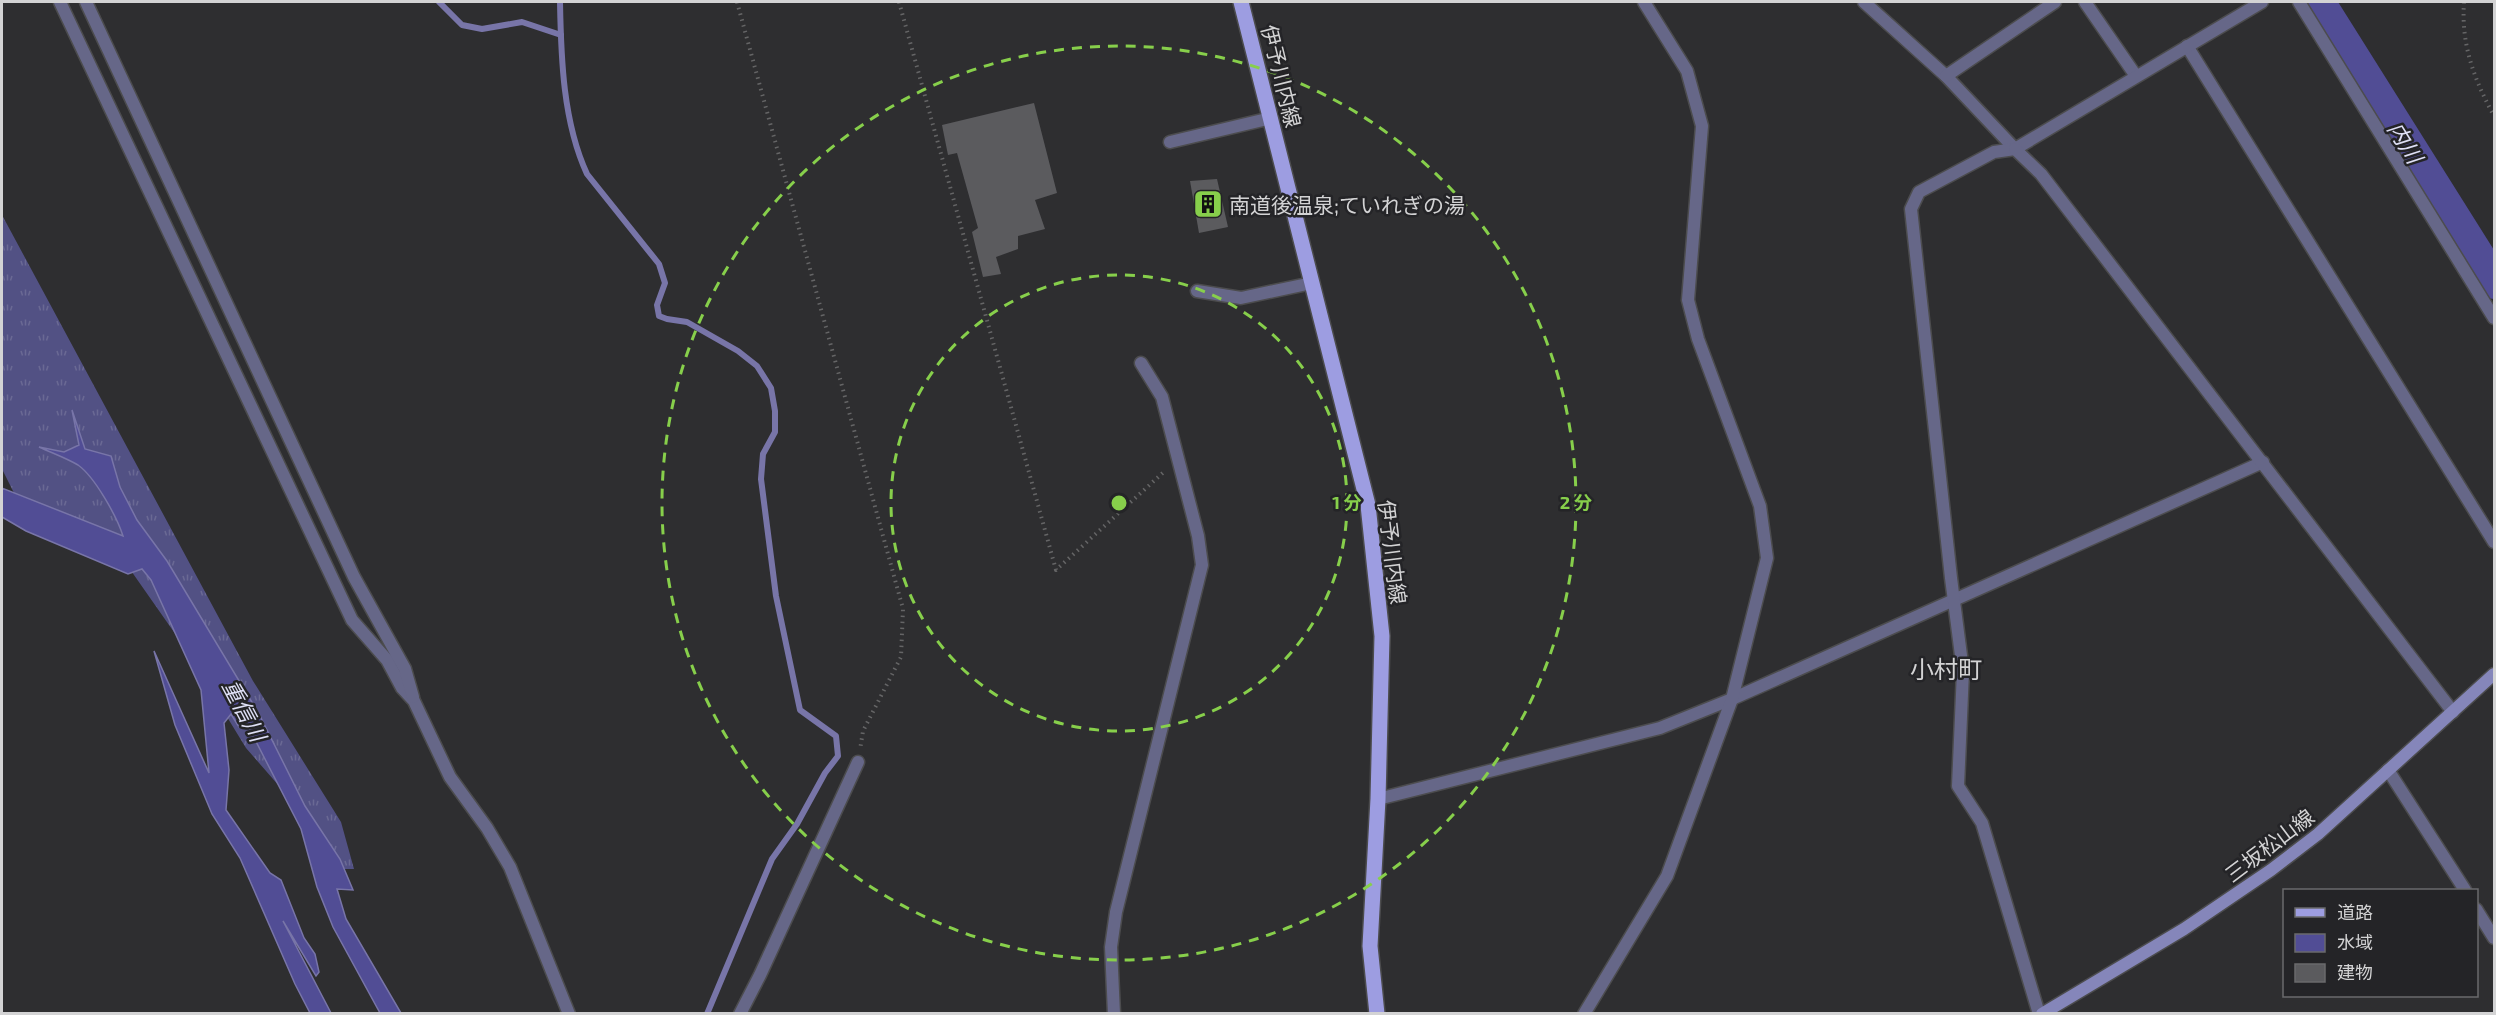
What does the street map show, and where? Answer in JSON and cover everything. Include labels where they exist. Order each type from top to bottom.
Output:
[{"type":"main road","name":"伊予川内線","points":[[1241,2],[1368,506],[1382,636],[1378,799],[1370,946],[1377,1014]]},
{"type":"main road","name":"三坂松山線","points":[[2040,1014],[2184,929],[2262,877],[2318,834],[2494,675]]},
{"type":"street","points":[[60,2],[352,620],[387,660],[402,688],[414,701]]},
{"type":"street","points":[[86,2],[354,577],[405,669],[414,701],[450,777],[488,828],[510,867],[569,1014]]},
{"type":"street","points":[[1584,1014],[1667,876],[1732,699],[1767,558],[1760,506],[1698,339],[1688,300],[1702,126],[1687,71],[1644,2]]},
{"type":"street","points":[[1864,2],[1946,76],[2041,174],[2453,712]]},
{"type":"street","points":[[1946,76],[2055,2]]},
{"type":"street","points":[[2085,2],[2136,76]]},
{"type":"street","points":[[2040,1014],[1982,824],[1958,786],[1963,671],[1911,209],[1919,192],[1994,152],[2015,148],[2262,2]]},
{"type":"street","points":[[2299,2],[2494,318]]},
{"type":"street","points":[[2187,46],[2494,542]]},
{"type":"street","points":[[1170,142],[1270,118]]},
{"type":"street","points":[[1197,291],[1240,298],[1312,283]]},
{"type":"street","points":[[1114,1014],[1111,947],[1116,912],[1202,565],[1198,536],[1162,397],[1141,363]]},
{"type":"street","points":[[1378,799],[1660,728],[1732,699],[2263,462]]},
{"type":"street","points":[[740,1014],[858,762]]},
{"type":"street","points":[[2388,770],[2464,889]]},
{"type":"street","points":[[2478,912],[2494,939]]},
{"type":"path","points":[[737,2],[903,609],[901,657],[863,731],[858,762]]},
{"type":"path","points":[[899,2],[1056,570],[1178,460]]},
{"type":"path","points":[[2464,2],[2464,40],[2469,62],[2478,87],[2494,116]]},
{"type":"green space","points":[[2,215],[253,681],[341,822],[354,869],[338,869],[327,841],[246,748],[183,645],[127,565],[69,522],[14,493],[2,469]]},
{"type":"water","name":"重信川","points":[[72,410],[85,449],[111,456],[120,487],[137,520],[167,561],[259,714],[305,806],[340,859],[353,890],[337,889],[346,919],[401,1013],[380,1013],[333,927],[317,887],[301,829],[249,728],[239,727],[231,714],[224,723],[229,770],[226,810],[270,873],[281,880],[304,938],[315,954],[319,972],[316,976],[283,921],[331,1013],[310,1013],[240,858],[212,814],[175,725],[154,651],[209,773],[201,690],[151,580],[142,569],[128,574],[26,531],[2,517],[2,488],[123,536],[105,498],[85,471],[73,462],[39,447],[64,452],[79,445]]},
{"type":"building","points":[[1034,103],[1057,193],[1035,200],[1045,229],[1018,236],[1018,249],[996,257],[1001,274],[983,277],[972,232],[978,228],[957,153],[948,155],[942,125]]},
{"type":"building","name":"南道後温泉;ていれぎの湯","points":[[1217,179],[1228,227],[1199,233],[1190,181]]},
{"type":"waterway","points":[[439,2],[462,25],[482,29],[522,22],[561,35]]},
{"type":"waterway","points":[[560,2],[565,90],[579,154],[587,174],[659,264],[665,283],[657,305],[659,316],[687,322],[738,351],[757,366],[771,388],[775,411],[775,432],[763,454],[761,479],[776,596],[800,710],[836,736],[838,756],[825,773],[797,824],[772,859],[707,1014]]},
{"type":"waterway","name":"内川","points":[[2318,2],[2494,282]]},
{"type":"place","name":"南道後温泉;ていれぎの湯","points":[[1208,204]]},
{"type":"district","name":"小村町","points":[[1946,668]]}]
